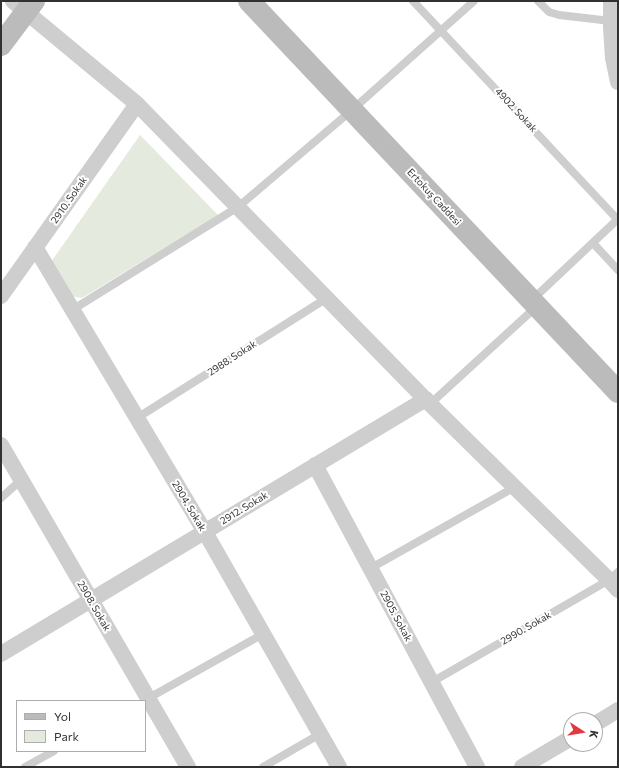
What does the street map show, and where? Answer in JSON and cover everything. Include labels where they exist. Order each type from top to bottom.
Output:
[{"type":"main road","name":"Ertokuş Caddesi","points":[[249,1],[618,392]]},
{"type":"main road","points":[[1,45],[24,4]]},
{"type":"street","points":[[611,1],[614,58],[618,82]]},
{"type":"street","points":[[24,4],[137,104],[428,402],[515,487],[615,580]]},
{"type":"street","name":"2910. Sokak","points":[[1,296],[137,104]]},
{"type":"street","name":"2904. Sokak","points":[[35,248],[205,532],[339,767]]},
{"type":"street","name":"2912. Sokak","points":[[1,654],[315,465],[428,402]]},
{"type":"street","name":"2908. Sokak","points":[[1,446],[91,600],[145,700]]},
{"type":"street","name":"2905. Sokak","points":[[315,465],[478,767]]},
{"type":"street","name":"2908. Sokak","points":[[146,702],[188,767]]},
{"type":"street","points":[[603,719],[618,710]]},
{"type":"street","points":[[522,767],[563,743]]},
{"type":"lane","name":"4902. Sokak","points":[[414,1],[618,219]]},
{"type":"lane","points":[[72,310],[238,208],[352,110],[474,1]]},
{"type":"lane","points":[[538,1],[549,12],[613,26]]},
{"type":"lane","name":"2912. Sokak","points":[[428,402],[534,303],[618,219]]},
{"type":"lane","points":[[593,243],[618,270]]},
{"type":"lane","name":"2988. Sokak","points":[[137,418],[327,298]]},
{"type":"lane","points":[[1,498],[21,480]]},
{"type":"lane","points":[[371,568],[515,487]]},
{"type":"lane","name":"2990. Sokak","points":[[432,682],[615,580]]},
{"type":"lane","points":[[145,700],[263,634]]},
{"type":"lane","points":[[263,767],[320,734]]},
{"type":"lane","points":[[26,767],[52,752]]},
{"type":"green space","points":[[140,135],[218,215],[82,298],[71,296],[51,262]]}]
